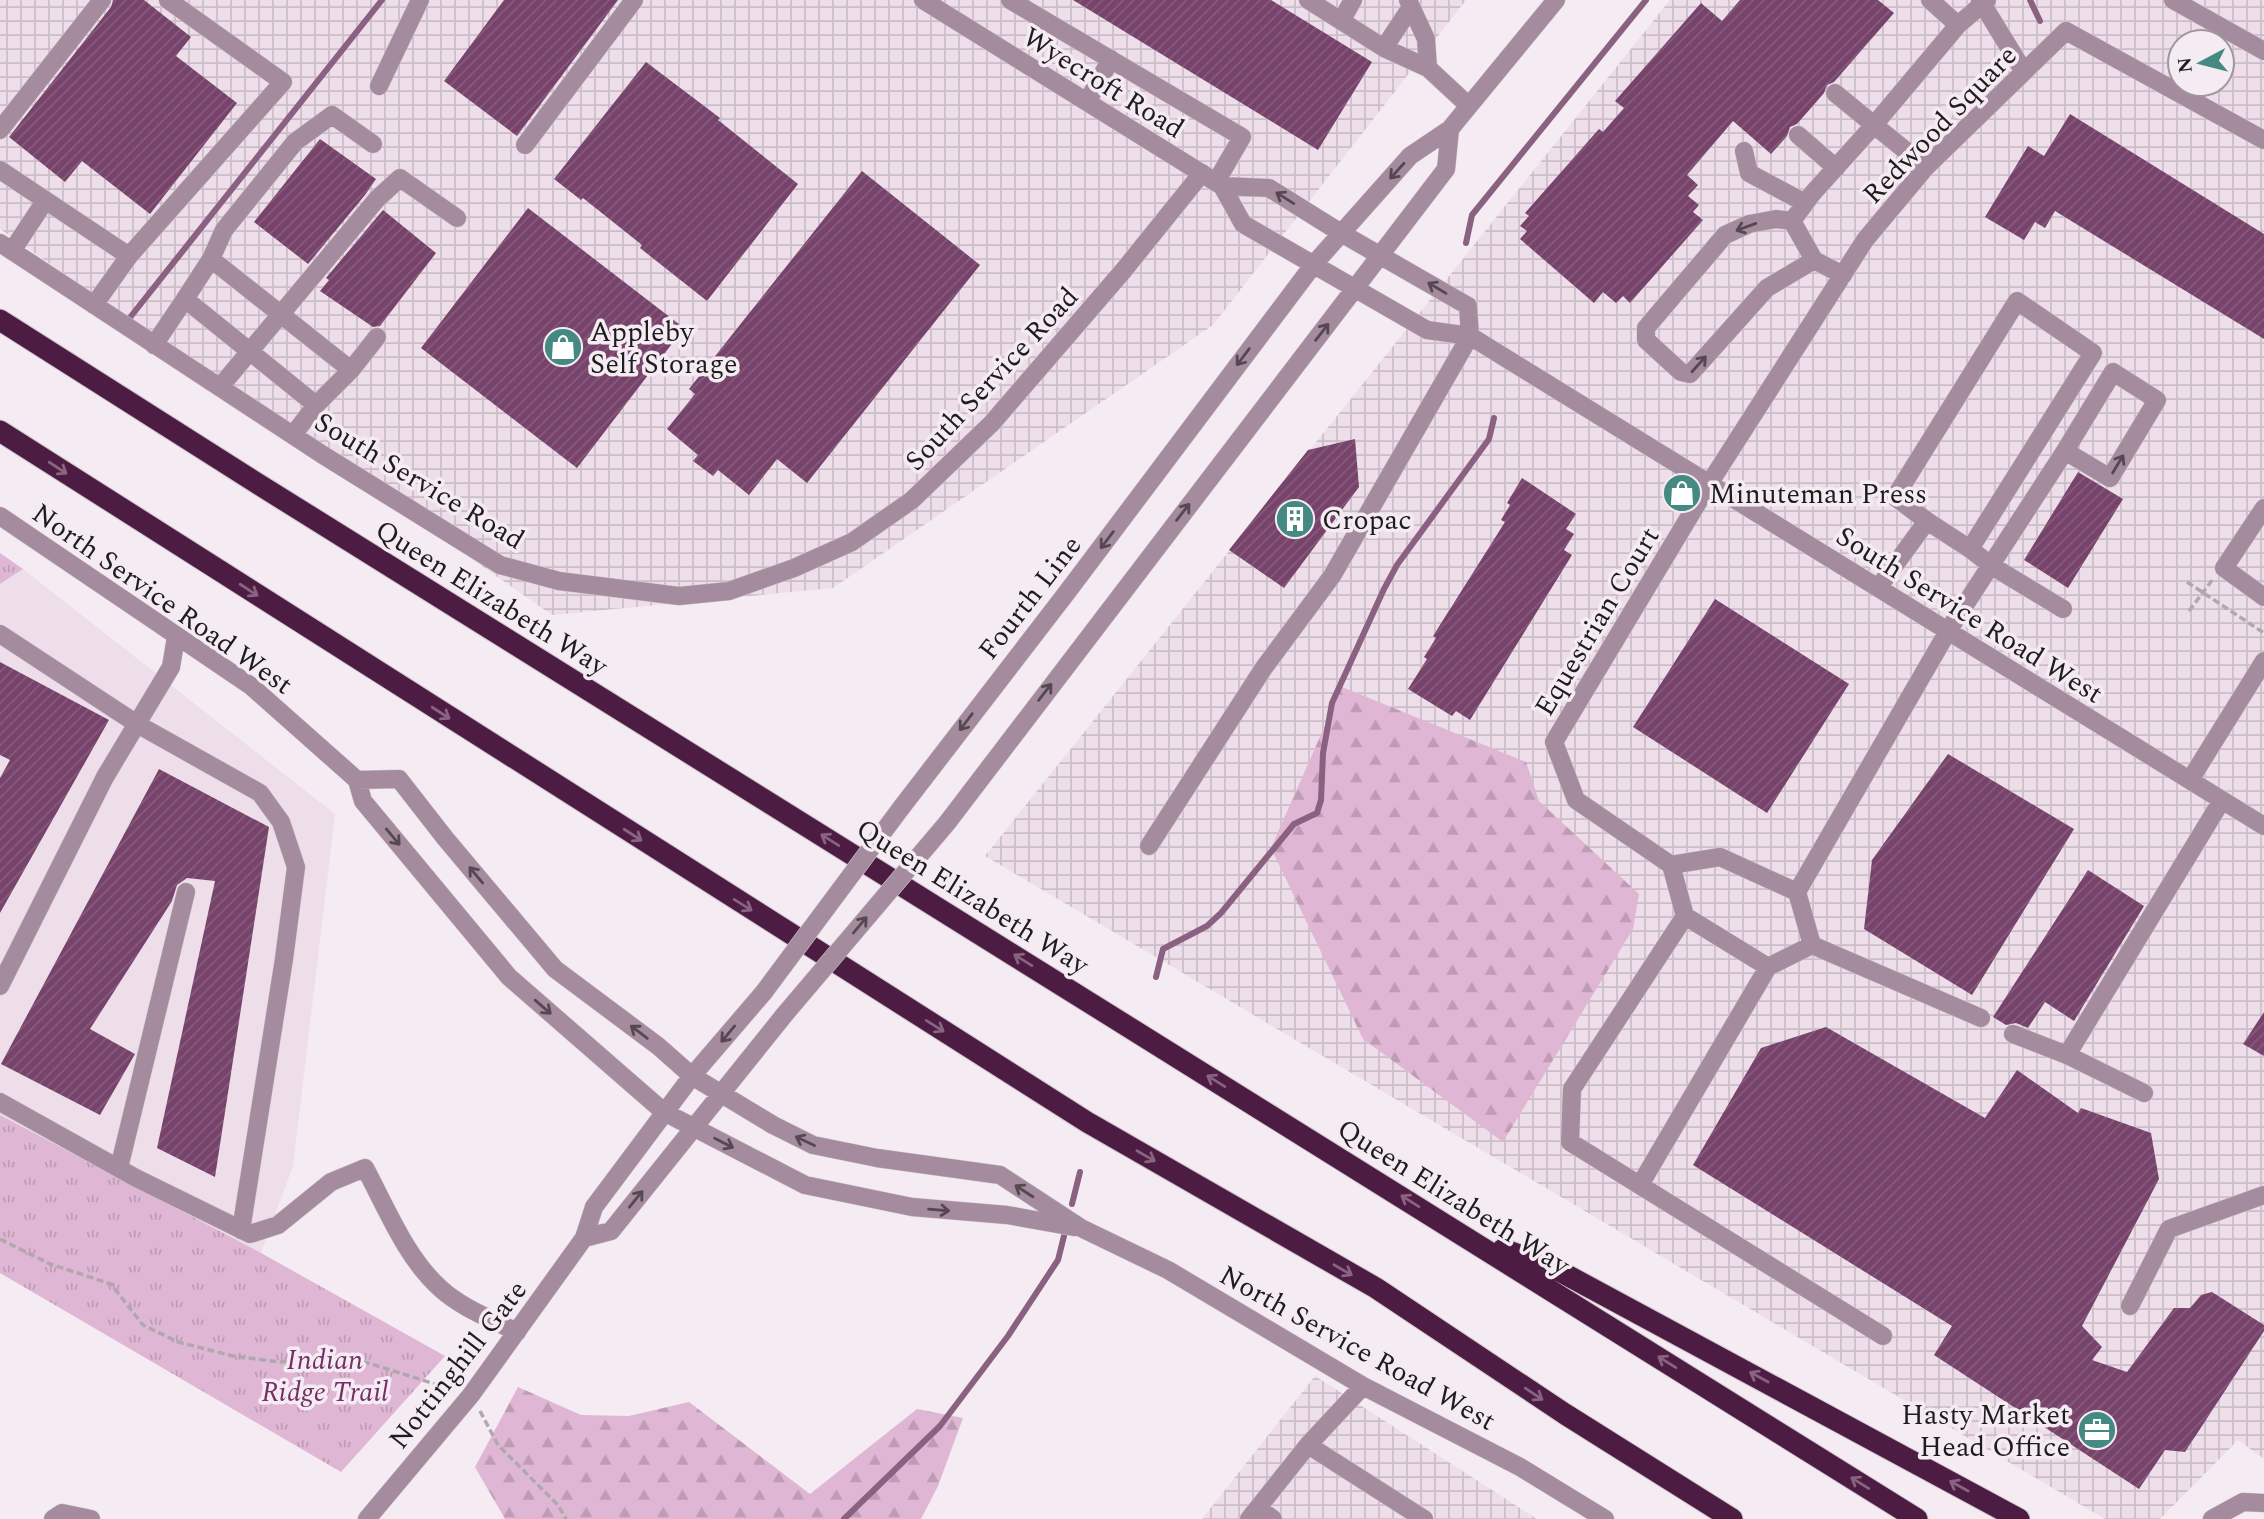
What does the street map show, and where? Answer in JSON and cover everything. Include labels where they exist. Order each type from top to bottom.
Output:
[{"type":"highway","name":"Queen Elizabeth Way","points":[[0,320],[267,490],[1917,1519]]},
{"type":"highway","points":[[0,431],[1075,1115],[1376,1288],[1565,1414],[1732,1519]]},
{"type":"highway","points":[[1468,1237],[1550,1266],[2019,1519]]},
{"type":"highway","points":[[1565,1414],[1705,1519]]},
{"type":"street","points":[[0,130],[102,0]]},
{"type":"street","points":[[94,305],[129,256],[282,82],[168,0]]},
{"type":"street","points":[[379,86],[420,0]]},
{"type":"street","points":[[525,145],[634,0]]},
{"type":"street","points":[[1010,0],[1111,59],[1087,102]]},
{"type":"street","points":[[1308,0],[1384,48],[1428,68],[1469,106]]},
{"type":"street","points":[[1341,21],[1353,0]]},
{"type":"street","name":"Fourth Line","points":[[664,1112],[764,992],[1314,264],[1410,156],[1450,129],[1556,0]]},
{"type":"street","points":[[1930,0],[1958,25]]},
{"type":"street","points":[[2173,0],[2264,51]]},
{"type":"street","name":"Wyecroft Road","points":[[928,1],[1213,180],[1269,188],[1340,233],[1381,255]]},
{"type":"street","points":[[1792,221],[1958,25],[1983,1],[2024,72]]},
{"type":"street","points":[[1384,48],[1410,3]]},
{"type":"street","points":[[1410,3],[1426,39],[1428,68]]},
{"type":"street","name":"Redwood Square","points":[[1710,484],[1866,240],[1926,167],[2066,31],[2264,141]]},
{"type":"street","name":"South Service Road","points":[[6,247],[293,435],[500,565],[559,581],[620,590],[679,596],[729,591],[794,568],[852,542],[912,500],[992,423],[1123,271],[1213,180],[1242,137],[1111,59]]},
{"type":"street","points":[[1835,93],[1926,167]]},
{"type":"street","points":[[154,345],[211,259],[223,230],[295,142],[332,115],[373,144]]},
{"type":"street","points":[[584,1238],[611,1231],[785,1014],[947,823],[1447,169],[1450,129]]},
{"type":"street","points":[[1798,135],[1836,168]]},
{"type":"street","points":[[1744,151],[1749,173],[1805,204]]},
{"type":"street","points":[[0,170],[129,256]]},
{"type":"street","points":[[220,387],[377,199],[400,178],[457,218]]},
{"type":"street","name":"Wyecroft Road","points":[[1213,180],[1243,224],[1355,288]]},
{"type":"street","points":[[6,247],[45,201]]},
{"type":"street","points":[[1792,221],[1776,219],[1749,224],[1725,235],[1646,328],[1646,340],[1681,372],[1690,374],[1767,289],[1814,260]]},
{"type":"street","points":[[1792,221],[1814,260],[1843,275]]},
{"type":"street","points":[[1150,846],[1263,669],[1332,576],[1470,336],[1468,306],[1381,255]]},
{"type":"street","points":[[211,259],[351,370]]},
{"type":"street","name":"South Service Road West","points":[[1355,288],[1427,330],[1470,336],[2264,826]]},
{"type":"street","points":[[185,299],[316,405]]},
{"type":"street","points":[[1970,550],[2093,353],[2017,301],[1895,496],[1992,566],[2063,609]]},
{"type":"street","points":[[293,435],[377,337]]},
{"type":"street","points":[[1812,944],[1797,892],[1948,631],[1992,566],[2113,372],[2157,400],[2110,478],[2065,451]]},
{"type":"street","name":"Equestrian Court","points":[[1671,865],[1576,800],[1554,742],[1710,484]]},
{"type":"street","points":[[2264,508],[2224,568],[2264,597]]},
{"type":"street","name":"North Service Road West","points":[[0,516],[251,686],[357,780],[363,801],[509,977],[664,1112],[805,1185],[912,1207],[1007,1215],[1081,1228]]},
{"type":"street","points":[[1878,588],[1927,521]]},
{"type":"street","points":[[0,635],[137,724],[260,793],[281,822],[296,867],[241,1230]]},
{"type":"street","points":[[0,986],[105,778],[171,667],[176,637]]},
{"type":"street","points":[[2190,780],[2264,661]]},
{"type":"street","name":"North Service Road West","points":[[357,780],[399,779],[555,969],[658,1046],[692,1076],[721,1094],[813,1145],[877,1158],[1000,1175],[1081,1228],[1168,1270],[1363,1386],[1520,1467],[1605,1519]]},
{"type":"street","points":[[2067,1055],[2221,800]]},
{"type":"street","points":[[1768,968],[1685,916],[1671,865],[1720,857],[1797,892]]},
{"type":"street","points":[[119,1168],[186,892]]},
{"type":"street","points":[[1685,916],[1572,1089],[1570,1142],[1883,1336]]},
{"type":"street","points":[[1640,1185],[1768,968],[1812,944]]},
{"type":"street","points":[[1812,944],[1980,1018]]},
{"type":"street","points":[[2013,1034],[2067,1055],[2144,1093]]},
{"type":"street","points":[[0,1102],[119,1168],[250,1234],[278,1225],[331,1182],[365,1168],[408,1250],[440,1288],[466,1307],[517,1332]]},
{"type":"street","name":"Nottinghill Gate","points":[[367,1519],[471,1395],[517,1332],[584,1238],[594,1207],[664,1112]]},
{"type":"street","points":[[2130,1306],[2169,1229],[2264,1195]]},
{"type":"street","points":[[1273,1519],[1253,1513],[1308,1445],[1363,1386]]},
{"type":"street","points":[[1308,1445],[1424,1519]]},
{"type":"street","points":[[2212,1519],[2243,1502],[2264,1503]]},
{"type":"street","points":[[53,1519],[62,1513],[91,1519]]},
{"type":"path","points":[[2189,611],[2224,568]]},
{"type":"path","points":[[2187,582],[2264,633]]},
{"type":"path","points":[[0,1239],[50,1264],[111,1284],[143,1325],[178,1342],[233,1356],[280,1362],[328,1355],[368,1363],[471,1395],[498,1445],[558,1505],[566,1519]]},
{"type":"shaded area","points":[[0,0],[1466,0],[1213,325],[833,588],[552,615],[0,229]]},
{"type":"shaded area","points":[[1670,0],[2264,0],[2264,1459],[2238,1440],[2160,1519],[2105,1519],[985,856]]},
{"type":"shaded area","points":[[23,569],[335,814],[293,1166],[261,1253],[0,1115],[0,584]]},
{"type":"shaded area","points":[[1315,1376],[1537,1519],[1202,1519]]},
{"type":"green space","points":[[0,553],[23,569],[0,584]]},
{"type":"green space","points":[[1342,687],[1526,762],[1539,801],[1639,894],[1633,929],[1503,1142],[1363,1039],[1271,848]]},
{"type":"green space","name":"Indian Ridge Trail","points":[[0,1115],[261,1253],[445,1356],[341,1472],[0,1273]]},
{"type":"green space","points":[[518,1387],[581,1415],[629,1416],[689,1402],[810,1494],[917,1409],[963,1418],[938,1486],[921,1519],[505,1519],[475,1467]]},
{"type":"building","points":[[113,0],[144,0],[191,37],[176,56],[237,103],[150,214],[82,161],[65,182],[9,137],[111,7]]},
{"type":"building","points":[[504,0],[618,0],[517,136],[444,81]]},
{"type":"building","points":[[1073,0],[1271,0],[1372,62],[1318,150]]},
{"type":"building","points":[[1740,0],[1878,0],[1894,13],[1834,82],[1827,85],[1824,93],[1797,124],[1790,127],[1787,136],[1771,154],[1733,121],[1687,175],[1698,185],[1688,196],[1699,205],[1693,212],[1703,220],[1630,303],[1623,296],[1616,303],[1603,292],[1594,303],[1520,239],[1527,231],[1520,226],[1529,216],[1525,213],[1599,129],[1603,132],[1624,108],[1615,101],[1701,3],[1722,21]]},
{"type":"building","points":[[646,62],[720,118],[718,120],[798,184],[707,301],[640,248],[642,245],[583,198],[581,200],[554,179]]},
{"type":"building","points":[[2070,114],[2264,234],[2264,339],[2055,211],[2045,228],[2035,222],[2024,240],[1985,217],[2028,146],[2044,156]]},
{"type":"building","points":[[320,139],[376,179],[308,264],[254,222]]},
{"type":"building","points":[[862,171],[980,265],[807,483],[777,459],[749,495],[718,470],[713,476],[693,461],[698,455],[667,429],[695,394],[689,389]]},
{"type":"building","points":[[528,208],[684,328],[577,468],[421,348]]},
{"type":"building","points":[[383,210],[436,253],[380,326],[373,327],[320,291],[329,280],[326,278]]},
{"type":"building","name":"Cropac","points":[[1355,439],[1359,487],[1284,588],[1229,550],[1308,450]]},
{"type":"building","points":[[2078,472],[2123,499],[2068,588],[2024,560]]},
{"type":"building","points":[[1522,478],[1576,514],[1566,529],[1574,534],[1564,550],[1572,555],[1470,720],[1456,711],[1452,716],[1408,689],[1427,659],[1424,657],[1436,638],[1433,636],[1505,522],[1501,520],[1510,505],[1507,503]]},
{"type":"building","points":[[1715,599],[1849,684],[1767,813],[1633,727]]},
{"type":"building","points":[[0,662],[109,720],[0,913],[0,778],[10,760],[0,755]]},
{"type":"building","points":[[1948,754],[2074,829],[1972,995],[1864,929],[1872,860]]},
{"type":"building","points":[[159,769],[269,827],[215,1177],[157,1148],[215,881],[187,878],[177,885],[172,901],[90,1029],[135,1054],[100,1115],[1,1064]]},
{"type":"building","points":[[2088,870],[2144,906],[2074,1021],[2045,1002],[2028,1028],[2016,1023],[2006,1025],[1993,1017]]},
{"type":"building","points":[[2264,1012],[2264,1056],[2243,1044]]},
{"type":"building","points":[[1826,1027],[1985,1118],[2017,1070],[2078,1113],[2081,1108],[2151,1133],[2159,1179],[2082,1326],[2102,1347],[2092,1360],[2127,1372],[2174,1308],[2190,1308],[2201,1295],[2212,1292],[2264,1325],[2264,1331],[2185,1452],[2165,1450],[2139,1489],[1934,1355],[1952,1326],[1693,1165],[1761,1048]]},
{"type":"waterway","points":[[128,320],[382,0]]},
{"type":"waterway","points":[[1466,243],[1472,215],[1646,0]]},
{"type":"waterway","points":[[2030,0],[2040,21]]},
{"type":"waterway","points":[[1156,977],[1163,949],[1207,926],[1221,913],[1294,824],[1317,813],[1321,800],[1323,753],[1332,703],[1397,565],[1489,439],[1494,418]]},
{"type":"waterway","points":[[1072,1204],[1080,1172]]},
{"type":"waterway","points":[[844,1519],[940,1426],[1008,1336],[1058,1260],[1066,1228]]},
{"type":"place","name":"Appleby Self Storage","points":[[563,347]]},
{"type":"place","name":"Minuteman Press","points":[[1682,493]]},
{"type":"place","name":"Cropac","points":[[1295,519]]},
{"type":"place","name":"Hasty Market Head Office","points":[[2097,1430]]}]
